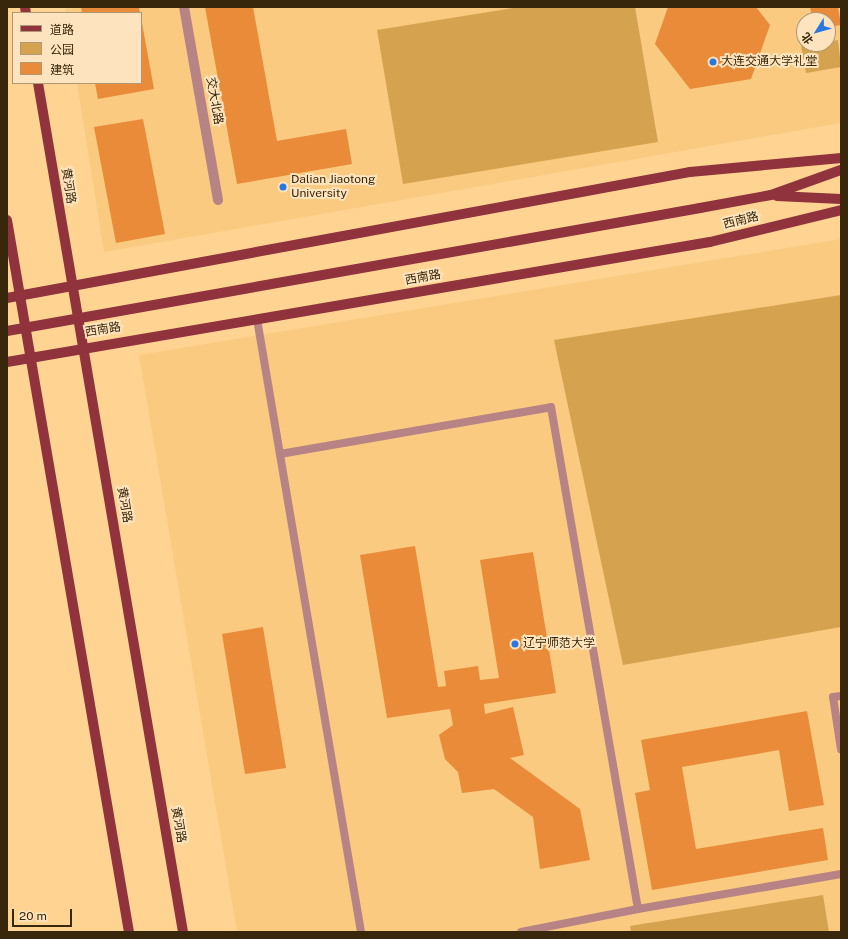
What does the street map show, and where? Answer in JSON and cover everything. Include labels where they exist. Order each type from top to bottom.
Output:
[{"type":"main road","name":"黄河路","points":[[38,84],[183,932]]},
{"type":"main road","points":[[7,298],[690,172],[841,158]]},
{"type":"main road","points":[[771,195],[841,170]]},
{"type":"main road","points":[[771,195],[841,198]]},
{"type":"main road","name":"西南路","points":[[7,330],[771,195]]},
{"type":"main road","name":"西南路","points":[[7,362],[84,346],[257,319],[710,242],[841,210]]},
{"type":"main road","points":[[7,220],[128,932]]},
{"type":"street","name":"交大北路","points":[[184,7],[218,200]]},
{"type":"lane","points":[[257,319],[361,932]]},
{"type":"lane","points":[[280,454],[551,407],[638,909]]},
{"type":"lane","points":[[841,696],[833,697],[841,749]]},
{"type":"lane","points":[[521,932],[638,909],[841,874]]},
{"type":"shaded area","name":"Dalian Jiaotong University","points":[[65,7],[841,7],[841,123],[104,252],[77,84],[142,84],[142,12],[66,12]]},
{"type":"shaded area","name":"辽宁师范大学","points":[[841,239],[841,932],[237,932],[139,355]]},
{"type":"green space","points":[[519,7],[635,7],[658,142],[403,184],[377,30]]},
{"type":"green space","points":[[836,40],[838,40],[841,67],[806,73],[802,52],[836,52]]},
{"type":"green space","points":[[841,295],[841,627],[623,665],[554,340]]},
{"type":"green space","points":[[823,895],[829,932],[631,932],[630,926]]},
{"type":"building","points":[[81,7],[139,7],[140,12],[82,12]]},
{"type":"building","points":[[205,7],[253,7],[277,141],[346,129],[352,164],[237,184]]},
{"type":"building","name":"大连交通大学礼堂","points":[[668,7],[756,7],[770,25],[751,79],[690,89],[655,44]]},
{"type":"building","points":[[810,7],[838,7],[841,25],[836,26],[836,12],[811,12]]},
{"type":"building","points":[[142,23],[154,89],[98,99],[95,84],[142,84]]},
{"type":"building","points":[[143,119],[165,234],[116,243],[94,127]]},
{"type":"building","points":[[415,546],[438,687],[446,686],[444,671],[478,666],[480,680],[499,678],[480,560],[533,552],[556,693],[484,704],[485,714],[513,707],[524,755],[510,758],[580,809],[590,860],[540,869],[533,817],[494,789],[462,793],[458,772],[445,759],[439,735],[453,725],[450,709],[387,718],[360,555]]},
{"type":"building","points":[[263,627],[286,768],[245,774],[222,634]]},
{"type":"building","points":[[807,711],[824,805],[789,811],[779,750],[682,767],[696,849],[823,828],[828,860],[652,890],[635,793],[650,790],[641,740]]},
{"type":"place","name":"大连交通大学礼堂","points":[[713,62]]},
{"type":"place","name":"Dalian Jiaotong University","points":[[283,187]]},
{"type":"place","name":"辽宁师范大学","points":[[515,644]]}]
